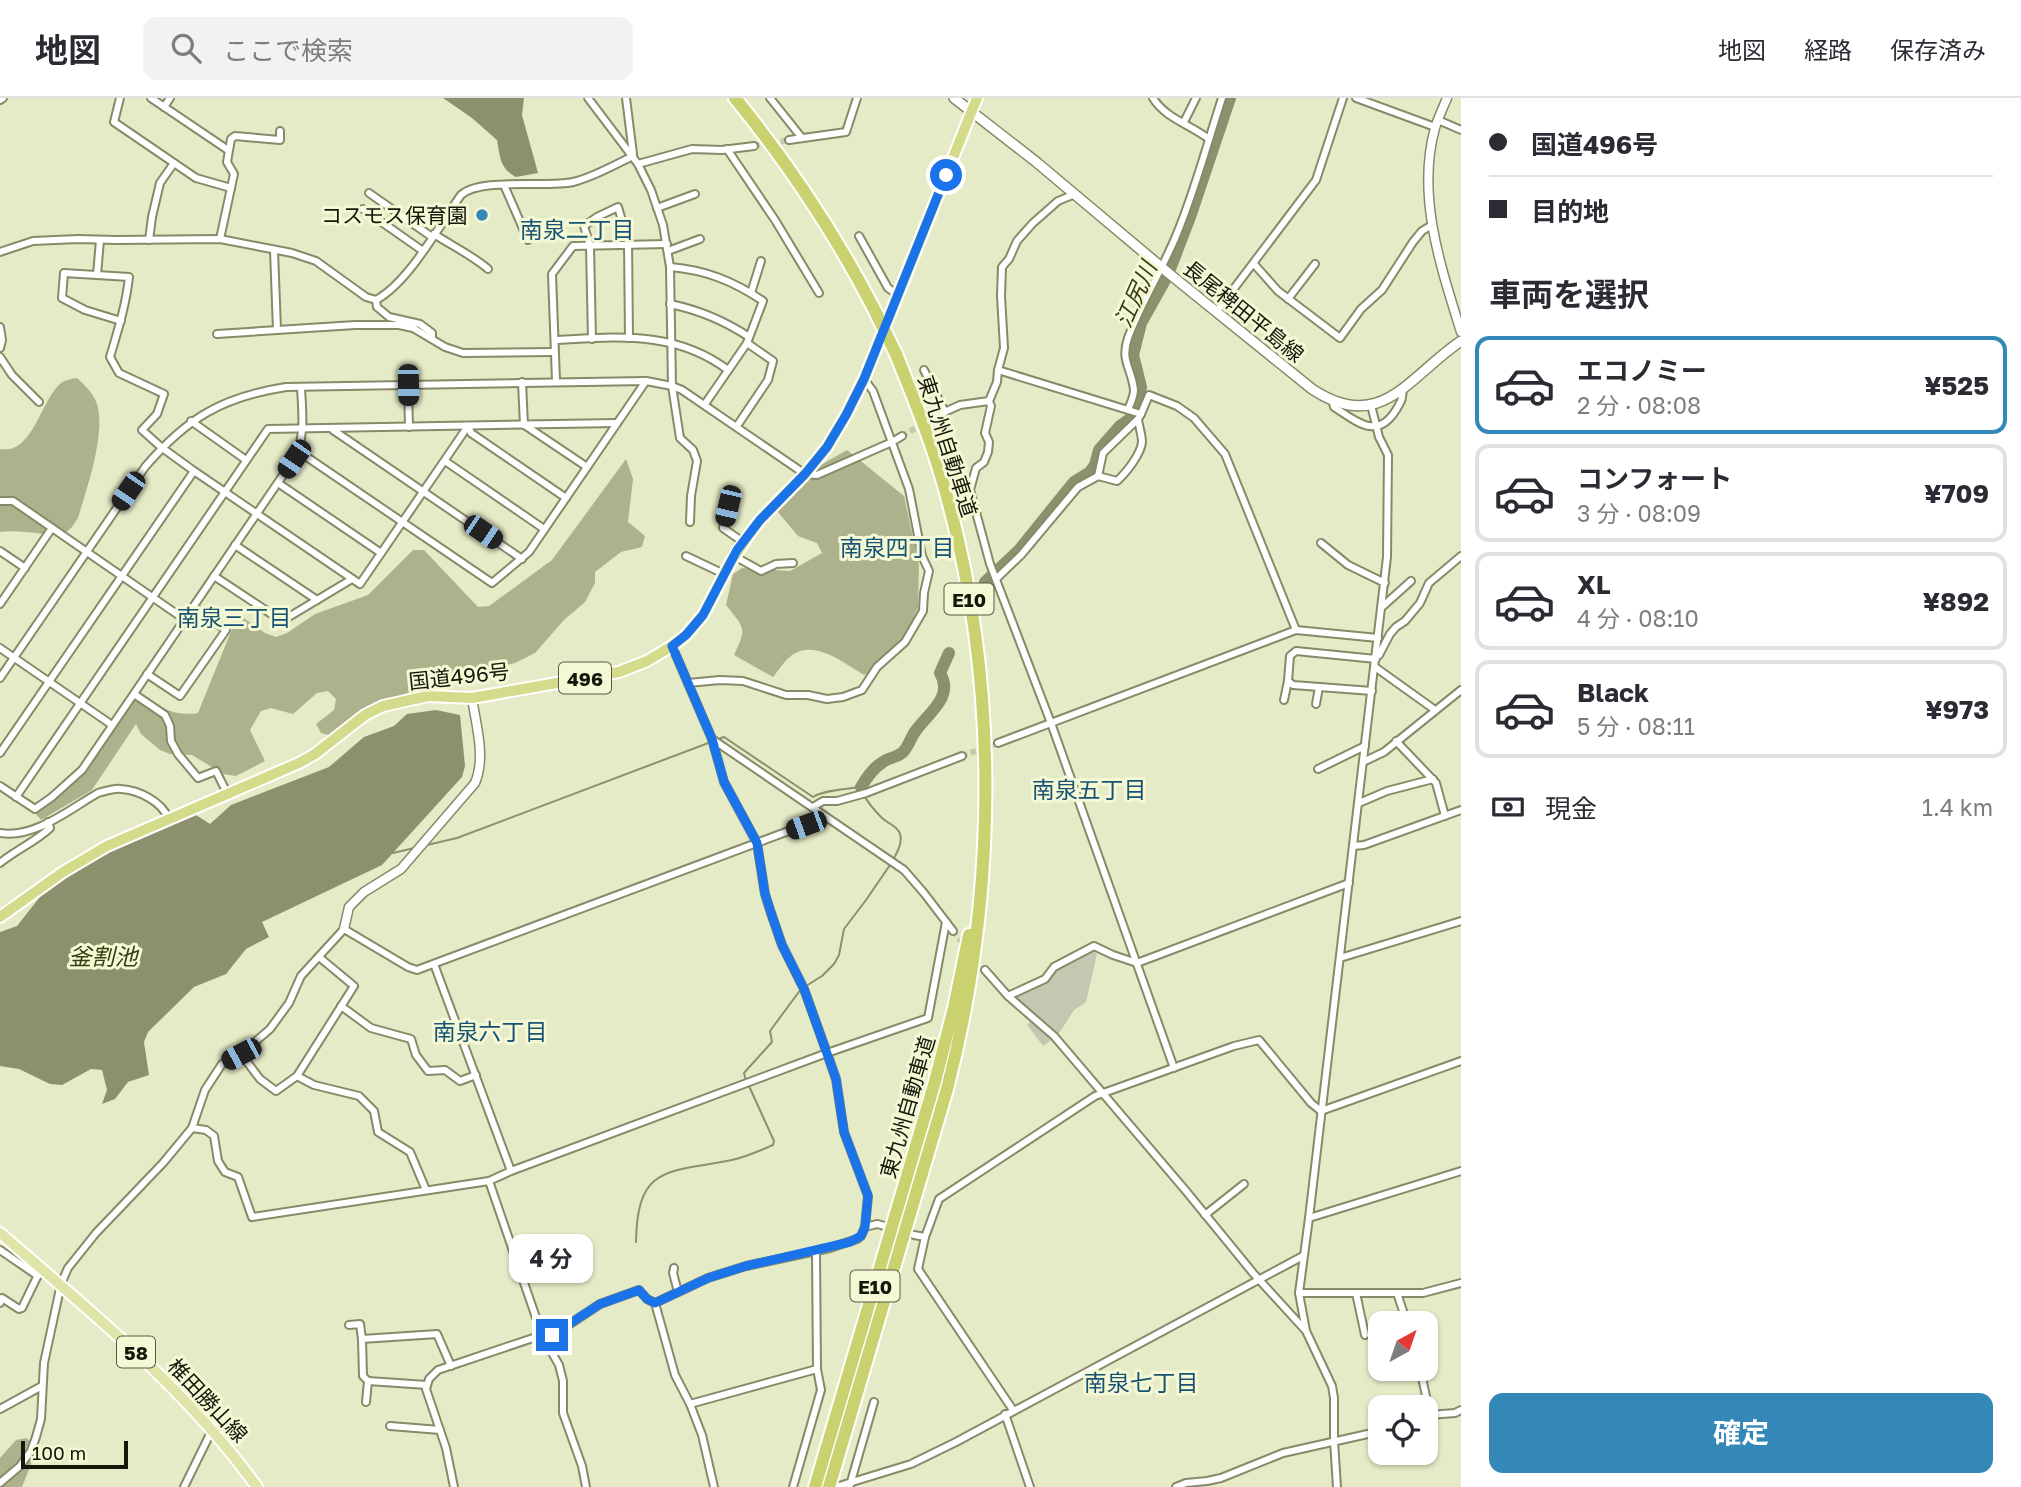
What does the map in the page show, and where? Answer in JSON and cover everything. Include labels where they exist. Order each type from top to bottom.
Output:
[{"type":"highway","name":"東九州自動車道","points":[[734,98],[823,218],[873,307],[895,354],[938,468],[959,544],[970,600],[984,740],[986,785],[983,853],[974,964],[958,1046],[829,1487]]},
{"type":"highway","name":"国道496号","points":[[0,917],[63,872],[107,846],[299,764],[365,715],[383,706],[428,696],[472,698],[620,671],[648,661],[686,635],[703,615],[734,556],[760,520],[805,474],[827,447],[846,415],[864,379],[977,98]]},
{"type":"highway","name":"東九州自動車道","points":[[815,1487],[934,1086],[968,942],[983,853]]},
{"type":"main road","name":"長尾稗田平島線","points":[[954,98],[1312,389],[1332,400],[1353,406],[1371,405]]},
{"type":"main road","points":[[1371,405],[1402,389],[1461,341]]},
{"type":"main road","name":"椎田勝山線","points":[[0,1233],[40,1273],[61,1284],[142,1357],[212,1430],[257,1487]]},
{"type":"street","points":[[120,98],[114,122],[196,178],[232,188]]},
{"type":"street","points":[[151,98],[228,150]]},
{"type":"street","points":[[164,107],[170,98]]},
{"type":"street","points":[[588,98],[638,163],[657,208],[667,248],[670,267],[672,386],[680,438],[693,450],[697,461],[690,522]]},
{"type":"street","points":[[626,98],[633,156]]},
{"type":"street","points":[[770,98],[802,138]]},
{"type":"street","points":[[789,140],[846,132],[857,98]]},
{"type":"street","points":[[1153,98],[1169,115],[1209,139]]},
{"type":"street","points":[[1184,122],[1196,98]]},
{"type":"street","points":[[1128,410],[1134,389],[1124,353],[1127,339],[1178,232],[1222,98]]},
{"type":"street","points":[[1217,311],[1316,180],[1343,98]]},
{"type":"street","points":[[1356,98],[1461,130]]},
{"type":"street","points":[[1447,98],[1436,124],[1429,158],[1427,188],[1432,225],[1461,332]]},
{"type":"street","points":[[219,239],[234,174],[227,162],[231,139],[235,136],[280,140],[280,131]]},
{"type":"street","points":[[638,163],[692,149],[754,146]]},
{"type":"street","points":[[727,149],[775,220],[819,293]]},
{"type":"street","points":[[376,300],[393,288],[423,251],[464,191],[504,185],[571,182],[590,177],[633,156]]},
{"type":"street","points":[[149,240],[160,183],[174,163]]},
{"type":"street","points":[[504,185],[528,240]]},
{"type":"street","points":[[369,193],[488,269]]},
{"type":"street","points":[[657,208],[695,194]]},
{"type":"street","points":[[1075,194],[1058,201],[1033,223],[1017,241],[1002,267],[1004,348],[998,382],[989,401],[991,406],[985,433],[989,442],[988,452],[984,462],[976,468],[970,491],[996,579],[1051,723],[1174,1068]]},
{"type":"street","points":[[592,339],[590,246],[584,226],[618,207],[628,241],[629,338]]},
{"type":"street","points":[[363,209],[423,251]]},
{"type":"street","points":[[391,229],[400,215]]},
{"type":"street","points":[[1254,264],[1278,291],[1340,338],[1361,309],[1382,290],[1413,242],[1422,231],[1432,225]]},
{"type":"street","points":[[859,236],[888,288],[898,295]]},
{"type":"street","points":[[0,252],[33,241],[219,239],[292,253],[316,261],[366,297],[376,300]]},
{"type":"street","points":[[556,382],[552,274],[573,246],[627,244],[667,248],[700,239]]},
{"type":"street","points":[[97,275],[100,240]]},
{"type":"street","points":[[274,250],[277,330]]},
{"type":"street","points":[[751,293],[761,261]]},
{"type":"street","points":[[1288,299],[1315,264]]},
{"type":"street","points":[[670,267],[694,269],[713,275],[763,301],[748,340],[705,404]]},
{"type":"street","points":[[121,321],[85,310],[62,298],[64,273],[129,277],[125,305],[121,321],[110,357],[119,373],[163,394],[157,414],[142,430],[194,471],[360,584],[468,426]]},
{"type":"street","points":[[376,300],[377,307],[388,317],[420,324],[432,332],[432,339]]},
{"type":"street","points":[[670,304],[708,315],[735,328],[773,361],[768,380],[737,426]]},
{"type":"street","points":[[217,334],[355,325],[399,325],[413,328],[445,348],[463,353],[554,352]]},
{"type":"street","points":[[0,327],[0,348]]},
{"type":"street","points":[[555,340],[629,338],[670,342],[702,353],[728,370]]},
{"type":"street","points":[[0,357],[12,375],[39,402]]},
{"type":"street","points":[[924,370],[942,414],[960,405],[989,401]]},
{"type":"street","points":[[998,370],[1128,410],[1140,417]]},
{"type":"street","points":[[688,683],[743,681],[786,695],[808,695],[827,699],[843,697],[862,690],[877,667],[905,642],[923,611],[929,571],[922,556],[909,489],[873,390],[864,379]]},
{"type":"street","points":[[298,451],[492,583],[522,559],[646,381]]},
{"type":"street","points":[[0,678],[161,447],[205,412],[260,391],[301,387],[646,381],[682,390],[805,474],[817,475],[902,436]]},
{"type":"street","points":[[522,382],[524,425]]},
{"type":"street","points":[[408,385],[409,427]]},
{"type":"street","points":[[0,786],[35,809],[82,770],[298,451],[302,429],[301,387]]},
{"type":"street","points":[[1332,400],[1334,407],[1365,426],[1377,426],[1394,414],[1404,396],[1402,389]]},
{"type":"street","points":[[1098,476],[1103,453],[1140,417],[1149,395],[1177,406],[1194,418],[1225,454],[1296,630]]},
{"type":"street","points":[[1337,1487],[1332,1386],[1306,1331],[1299,1293],[1385,583],[1388,455],[1379,438],[1371,405]]},
{"type":"street","points":[[996,579],[1087,481],[1098,476],[1116,481],[1122,477],[1140,449],[1140,417]]},
{"type":"street","points":[[191,421],[246,460]]},
{"type":"street","points":[[16,797],[268,429],[617,423]]},
{"type":"street","points":[[524,425],[587,467]]},
{"type":"street","points":[[468,426],[471,433],[566,498]]},
{"type":"street","points":[[332,429],[522,559]]},
{"type":"street","points":[[444,461],[544,529]]},
{"type":"street","points":[[0,753],[194,471]]},
{"type":"street","points":[[278,483],[381,553]]},
{"type":"street","points":[[0,501],[13,501],[184,619]]},
{"type":"street","points":[[728,506],[723,528],[744,542]]},
{"type":"street","points":[[1,602],[52,528]]},
{"type":"street","points":[[1321,543],[1348,565],[1385,583]]},
{"type":"street","points":[[235,545],[317,600]]},
{"type":"street","points":[[0,551],[25,568]]},
{"type":"street","points":[[686,556],[724,574]]},
{"type":"street","points":[[734,556],[761,571],[776,564],[793,563]]},
{"type":"street","points":[[1376,663],[1390,634],[1420,603],[1434,576],[1461,556]]},
{"type":"street","points":[[214,576],[282,621],[352,579]]},
{"type":"street","points":[[1382,607],[1411,581]]},
{"type":"street","points":[[147,674],[180,696],[226,630],[193,607]]},
{"type":"street","points":[[998,743],[1296,630],[1378,638]]},
{"type":"street","points":[[655,1303],[708,1278],[746,1266],[850,1242],[861,1236],[865,1227],[868,1196],[844,1132],[836,1079],[804,989],[782,945],[765,894],[757,843],[724,782],[712,739],[672,646]]},
{"type":"street","points":[[0,648],[112,725]]},
{"type":"street","points":[[1284,700],[1290,656],[1296,652],[1376,663],[1435,710]]},
{"type":"street","points":[[1288,681],[1293,685],[1372,691]]},
{"type":"street","points":[[1316,704],[1319,687]]},
{"type":"street","points":[[1363,762],[1384,752],[1461,690]]},
{"type":"street","points":[[134,694],[165,715],[170,726],[171,741],[198,778],[216,771],[227,793]]},
{"type":"street","points":[[0,1483],[20,1466],[32,1451],[41,1419],[44,1363],[61,1284],[68,1268],[96,1233],[163,1163],[192,1128],[205,1090],[222,1064],[241,1054],[270,1030],[281,1016],[301,976],[344,929],[349,906],[364,892],[401,869],[475,783],[480,772],[480,758],[472,698]]},
{"type":"street","points":[[712,739],[905,870],[953,931]]},
{"type":"street","points":[[1396,741],[1436,783],[1445,816]]},
{"type":"street","points":[[1318,769],[1365,746]]},
{"type":"street","points":[[813,807],[823,801],[837,801],[866,793],[962,755]]},
{"type":"street","points":[[1359,803],[1387,791],[1433,779]]},
{"type":"street","points":[[0,833],[25,833],[99,793],[122,789],[135,791],[150,799],[161,806],[168,818]]},
{"type":"street","points":[[1353,846],[1364,845],[1461,810]]},
{"type":"street","points":[[344,929],[412,969],[435,964],[826,817]]},
{"type":"street","points":[[0,863],[42,835],[50,828],[48,822]]},
{"type":"street","points":[[1007,996],[1045,979],[1054,967],[1094,946],[1137,963],[1349,883]]},
{"type":"street","points":[[1340,958],[1461,921]]},
{"type":"street","points":[[192,1128],[206,1130],[214,1136],[218,1161],[225,1172],[238,1177],[252,1217],[489,1181],[827,1053],[928,1018],[946,922]]},
{"type":"street","points":[[241,1054],[260,1079],[276,1091],[297,1076],[354,986],[319,957]]},
{"type":"street","points":[[435,964],[511,1171]]},
{"type":"street","points":[[985,970],[1007,996],[1054,1036],[1306,1331]]},
{"type":"street","points":[[341,1006],[371,1028],[411,1039],[416,1055],[428,1071],[445,1070],[460,1081],[477,1075]]},
{"type":"street","points":[[1013,1410],[918,1269],[925,1237],[939,1199],[1048,1126],[1102,1094],[1234,1046],[1259,1041],[1311,1103],[1321,1111]]},
{"type":"street","points":[[1321,1111],[1461,1061]]},
{"type":"street","points":[[297,1076],[314,1085],[359,1097],[374,1111],[378,1132],[410,1152],[426,1190]]},
{"type":"street","points":[[1309,1217],[1461,1171]]},
{"type":"street","points":[[489,1181],[542,1335],[559,1365],[563,1381],[563,1413],[582,1466],[586,1487]]},
{"type":"street","points":[[1205,1215],[1244,1184]]},
{"type":"street","points":[[865,1227],[877,1224],[885,1226]]},
{"type":"street","points":[[914,1236],[925,1237]]},
{"type":"street","points":[[0,1250],[40,1273],[22,1308],[19,1309],[2,1298],[0,1303]]},
{"type":"street","points":[[793,1487],[821,1390],[817,1369],[816,1251]]},
{"type":"street","points":[[839,1486],[850,1485],[911,1464],[1303,1256]]},
{"type":"street","points":[[674,1268],[678,1292]]},
{"type":"street","points":[[1299,1293],[1423,1293],[1461,1283]]},
{"type":"street","points":[[454,1487],[446,1448],[426,1389],[429,1379],[438,1370],[542,1335],[552,1335],[600,1304],[639,1290],[655,1303],[675,1376],[702,1435],[714,1487]]},
{"type":"street","points":[[1356,1293],[1365,1335]]},
{"type":"street","points":[[1396,1293],[1403,1311]]},
{"type":"street","points":[[349,1325],[360,1324],[363,1376],[369,1381],[427,1385]]},
{"type":"street","points":[[362,1339],[437,1334],[451,1366]]},
{"type":"street","points":[[690,1404],[817,1369]]},
{"type":"street","points":[[366,1402],[369,1381]]},
{"type":"street","points":[[0,1409],[42,1386]]},
{"type":"street","points":[[850,1485],[874,1402]]},
{"type":"street","points":[[1438,1414],[1461,1410]]},
{"type":"street","points":[[1005,1414],[1030,1487]]},
{"type":"street","points":[[390,1426],[440,1430]]},
{"type":"street","points":[[184,1487],[212,1430]]},
{"type":"street","points":[[1176,1487],[1221,1478],[1276,1455],[1368,1434]]},
{"type":"shaded area","points":[[77,378],[93,396],[99,416],[94,461],[78,518],[64,534],[0,532],[0,449],[11,449],[20,444],[28,436],[54,391],[63,382]]},
{"type":"shaded area","points":[[847,450],[904,496],[919,565],[918,608],[904,639],[875,670],[864,675],[829,654],[810,650],[792,655],[773,677],[734,655],[742,629],[726,605],[733,574],[742,568],[790,571],[822,553],[817,543],[798,536],[777,511],[819,466]]},
{"type":"shaded area","points":[[626,459],[633,479],[628,522],[645,536],[642,547],[621,552],[595,572],[595,583],[585,602],[564,620],[535,653],[515,663],[450,678],[377,704],[348,720],[332,736],[321,733],[316,724],[334,710],[336,699],[328,691],[317,693],[293,714],[271,708],[261,711],[250,730],[265,761],[236,776],[223,774],[192,755],[170,754],[160,750],[141,734],[136,724],[92,790],[41,820],[35,813],[77,780],[137,695],[173,712],[198,713],[238,614],[265,633],[276,637],[287,633],[315,614],[368,595],[413,550],[424,550],[478,607],[489,606],[552,560]]},
{"type":"shaded area","points":[[1092,950],[1097,954],[1086,1002],[1074,1010],[1058,1035],[1014,998],[1048,980],[1056,970]]},
{"type":"shaded area","points":[[1032,1020],[1053,1039],[1043,1046],[1027,1025]]},
{"type":"shaded area","points":[[26,1438],[35,1445],[34,1457],[22,1487],[0,1487],[0,1458],[16,1440]]},
{"type":"water","points":[[443,98],[524,98],[522,115],[538,173],[516,177],[511,174],[502,162],[497,140]]},
{"type":"water","name":"釜割池","points":[[436,710],[460,715],[465,766],[462,777],[382,865],[262,922],[269,937],[246,949],[226,974],[194,987],[148,1032],[144,1042],[149,1075],[128,1082],[115,1099],[102,1104],[107,1090],[102,1070],[91,1069],[62,1085],[50,1084],[19,1069],[0,1066],[0,932],[17,926],[43,893],[105,853],[196,815],[210,824],[231,805],[329,767],[364,737],[394,726],[407,714]]},
{"type":"waterway","name":"江尻川","points":[[985,582],[1019,550],[1074,482],[1090,472],[1099,450],[1120,426],[1130,419],[1137,406],[1141,387],[1133,355],[1141,323],[1172,264],[1230,98]]},
{"type":"waterway","name":"江尻川","points":[[861,787],[876,767],[903,752],[915,732],[939,703],[944,689],[940,673],[949,653]]},
{"type":"waterway","points":[[716,740],[724,737],[813,797],[836,790],[861,787],[862,790]]},
{"type":"waterway","points":[[427,845],[457,838],[711,742]]},
{"type":"waterway","points":[[864,795],[880,816],[899,832],[900,844],[893,860]]},
{"type":"waterway","points":[[393,853],[414,848]]},
{"type":"waterway","points":[[806,986],[834,964],[839,955],[844,929],[890,865]]},
{"type":"waterway","points":[[746,1081],[744,1073],[772,1042],[770,1031],[801,989]]},
{"type":"waterway","points":[[636,1242],[638,1216],[643,1198],[650,1185],[661,1176],[737,1159],[773,1145],[774,1141],[749,1086]]},
{"type":"tunnel","points":[[754,146],[789,140]]},
{"type":"tunnel","points":[[902,436],[938,415]]},
{"type":"tunnel","points":[[962,756],[998,743]]},
{"type":"tunnel","points":[[953,931],[965,946]]},
{"type":"place","name":"コスモス保育園","points":[[482,215]]},
{"type":"district","name":"南泉二丁目","points":[[577,229]]},
{"type":"district","name":"南泉四丁目","points":[[897,547]]},
{"type":"district","name":"南泉三丁目","points":[[234,617]]},
{"type":"district","name":"南泉五丁目","points":[[1089,789]]},
{"type":"district","name":"南泉六丁目","points":[[490,1031]]},
{"type":"district","name":"南泉七丁目","points":[[1141,1382]]},
{"type":"route","points":[[552,1335],[600,1304],[639,1290],[655,1303],[708,1278],[746,1266],[850,1242],[861,1236],[865,1227],[868,1196],[844,1132],[836,1079],[804,989],[782,945],[771,913],[765,894],[757,843],[724,782],[712,739],[672,646],[686,635],[703,615],[737,550],[760,520],[827,447],[846,415],[864,379],[946,175]]}]
